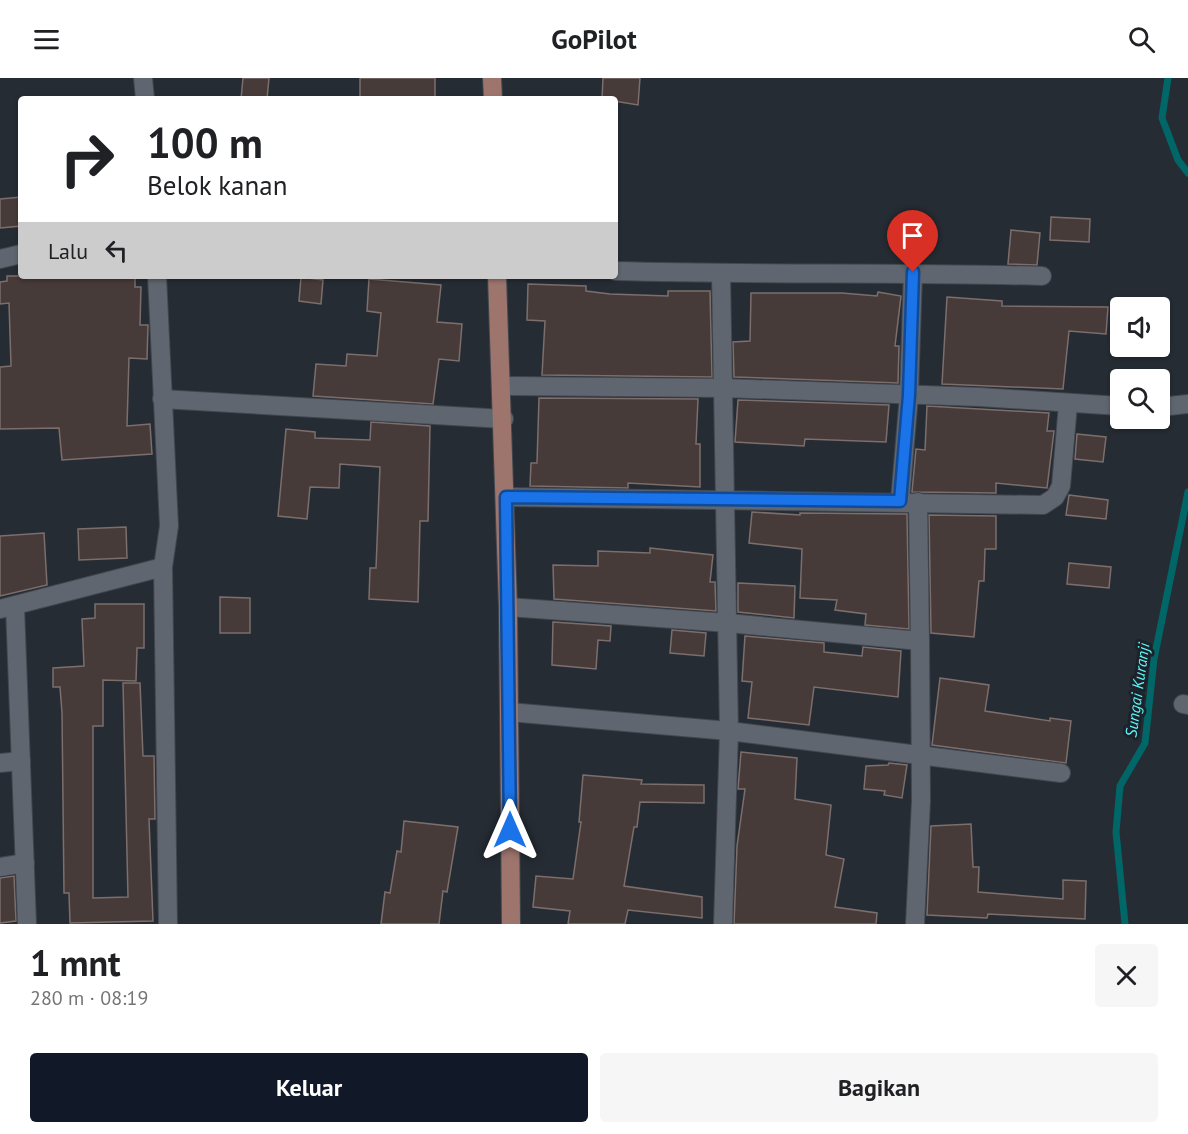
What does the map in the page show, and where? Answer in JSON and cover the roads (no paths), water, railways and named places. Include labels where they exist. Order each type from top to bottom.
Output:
[{"type":"main road","points":[[492,78],[493,96]]},
{"type":"main road","points":[[496,279],[506,497],[511,924]]},
{"type":"street","points":[[143,78],[145,96]]},
{"type":"street","points":[[0,259],[18,255]]},
{"type":"street","points":[[618,271],[721,274],[913,272],[1042,276]]},
{"type":"street","points":[[913,272],[909,395],[909,501],[920,641],[921,801],[915,924]]},
{"type":"street","points":[[721,274],[723,500],[728,622],[729,731],[723,924]]},
{"type":"street","points":[[157,279],[169,526],[163,567],[168,924]]},
{"type":"street","points":[[502,386],[723,388],[1110,406]]},
{"type":"street","points":[[162,399],[504,419]]},
{"type":"street","points":[[506,497],[909,501],[1043,505],[1055,497],[1061,486],[1068,404]]},
{"type":"street","points":[[27,924],[21,760],[8,608],[163,567]]},
{"type":"street","points":[[508,607],[728,622],[920,641]]},
{"type":"street","points":[[509,712],[729,731],[919,757],[1061,773]]},
{"type":"street","points":[[0,764],[21,760]]},
{"type":"street","points":[[0,867],[25,863]]},
{"type":"waterway","name":"Sungai Kuranji","points":[[1168,78],[1162,118],[1178,160],[1188,173]]},
{"type":"waterway","name":"Sungai Kuranji","points":[[1125,924],[1116,832],[1120,786],[1145,743],[1154,659],[1188,492]]}]
